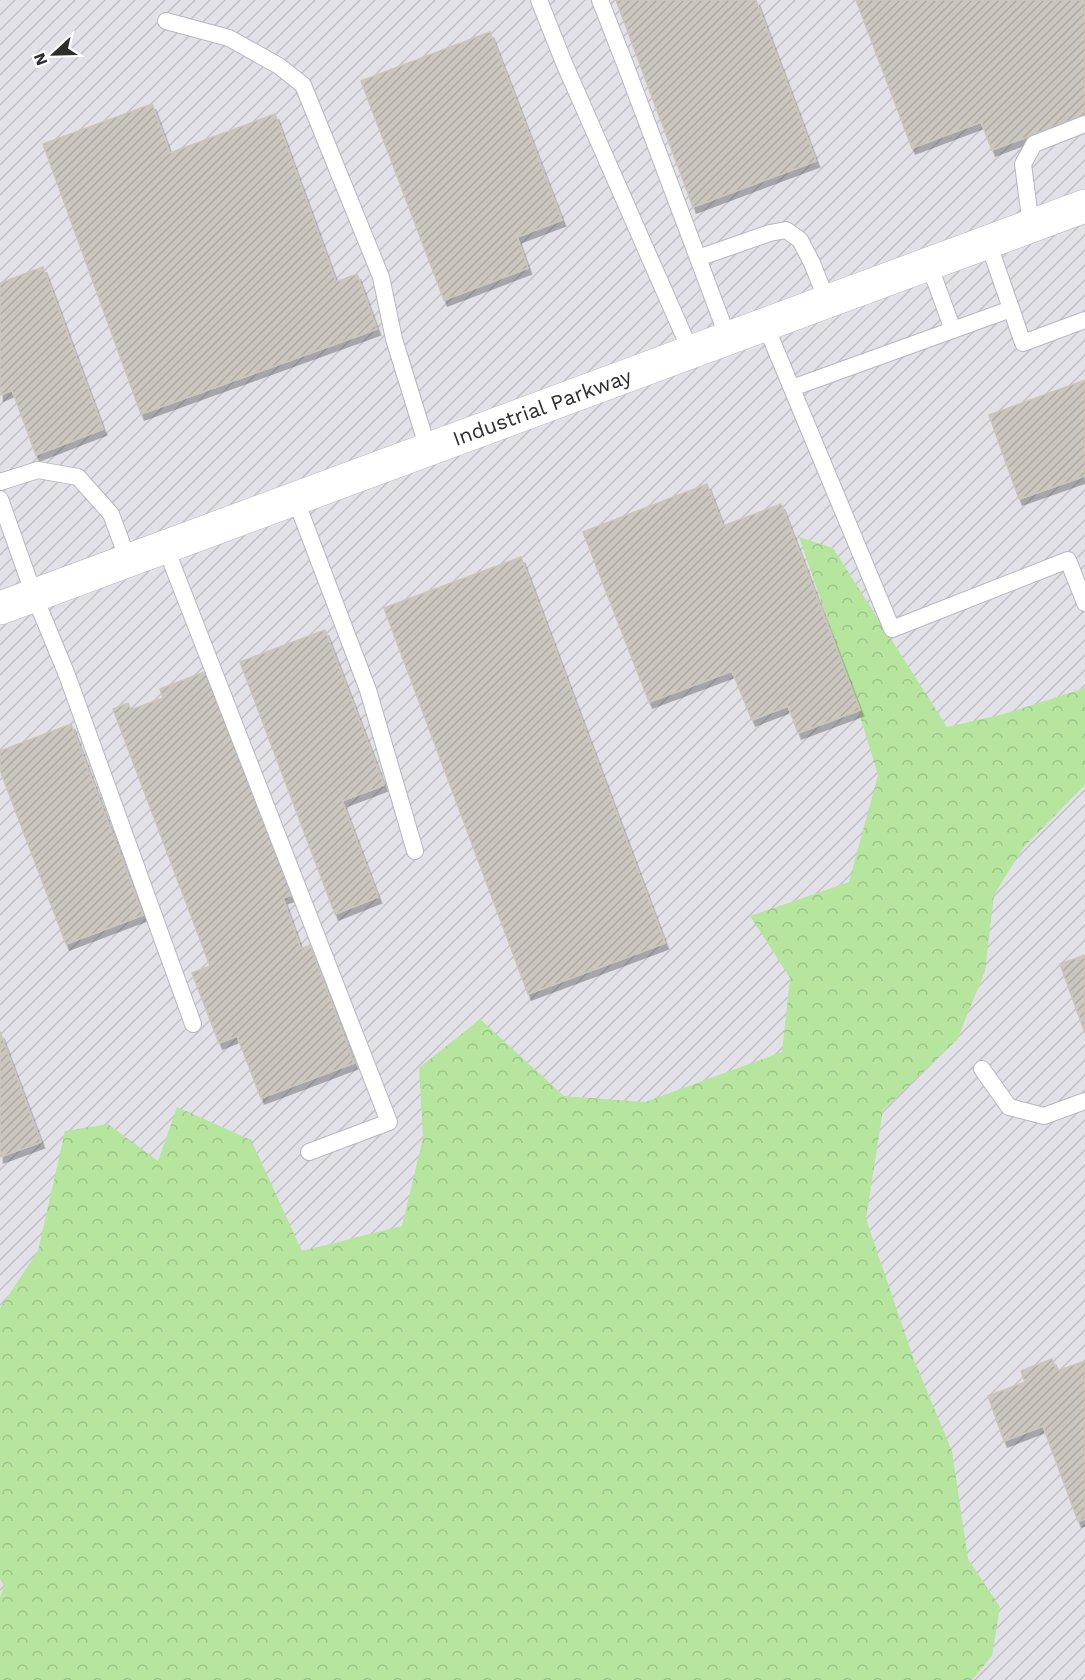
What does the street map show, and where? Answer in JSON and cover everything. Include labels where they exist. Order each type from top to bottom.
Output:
[{"type":"street","name":"Industrial Parkway","points":[[0,608],[1085,206]]},
{"type":"lane","points":[[539,0],[564,63],[691,352]]},
{"type":"lane","points":[[600,0],[728,338]]},
{"type":"lane","points":[[166,21],[229,38],[279,66],[303,85],[381,277],[393,339],[428,449]]},
{"type":"lane","points":[[1031,226],[1023,164],[1034,144],[1085,124]]},
{"type":"lane","points":[[698,258],[770,233],[786,230],[800,240],[827,301]]},
{"type":"lane","points":[[988,242],[1023,343],[1085,320]]},
{"type":"lane","points":[[929,264],[953,330]]},
{"type":"lane","points":[[792,388],[1011,309]]},
{"type":"lane","points":[[765,324],[892,629],[1068,560],[1085,603]]},
{"type":"lane","points":[[0,482],[38,470],[78,477],[111,514],[128,560]]},
{"type":"lane","points":[[295,498],[368,690],[415,851]]},
{"type":"lane","points":[[0,499],[34,595],[67,675],[193,1024]]},
{"type":"lane","points":[[165,546],[389,1122],[309,1152]]},
{"type":"lane","points":[[982,1069],[1009,1107],[1044,1116],[1085,1101]]},
{"type":"shaded area","points":[[0,0],[1085,0],[1085,1680],[0,1680]]},
{"type":"green space","points":[[799,537],[833,548],[947,727],[1004,714],[1085,688],[1085,785],[1023,848],[994,895],[985,971],[957,1040],[883,1110],[866,1219],[914,1360],[952,1451],[968,1559],[1000,1607],[992,1656],[972,1680],[0,1680],[0,1597],[4,1586],[0,1579],[0,1308],[38,1251],[65,1131],[108,1124],[158,1161],[177,1107],[251,1140],[302,1251],[402,1226],[423,1138],[419,1068],[480,1019],[564,1096],[645,1102],[782,1052],[790,978],[750,916],[849,882],[878,775],[852,690]]},
{"type":"building","points":[[616,0],[756,0],[816,161],[693,207]]},
{"type":"building","points":[[856,0],[1085,0],[1085,115],[992,150],[981,122],[912,148]]},
{"type":"building","points":[[490,32],[562,220],[517,237],[528,268],[444,300],[361,81]]},
{"type":"building","points":[[152,104],[170,153],[275,114],[336,282],[357,274],[377,329],[141,414],[43,144]]},
{"type":"building","points":[[43,267],[103,429],[36,455],[12,390],[0,395],[0,283]]},
{"type":"building","points":[[1085,380],[1085,476],[1019,499],[989,415]]},
{"type":"building","points":[[707,484],[723,526],[781,504],[860,710],[798,733],[788,706],[752,720],[732,671],[649,702],[583,532]]},
{"type":"building","points":[[521,557],[665,943],[528,994],[384,608]]},
{"type":"building","points":[[325,630],[384,785],[342,801],[378,897],[335,914],[240,662]]},
{"type":"building","points":[[207,671],[292,895],[283,898],[301,949],[310,945],[354,1063],[261,1098],[237,1036],[219,1043],[192,973],[210,966],[113,709],[128,703],[131,710],[163,698],[160,689]]},
{"type":"building","points":[[71,724],[143,915],[66,944],[0,770],[0,751]]},
{"type":"building","points":[[1085,955],[1085,1033],[1060,964]]},
{"type":"building","points":[[0,1032],[41,1142],[0,1157]]},
{"type":"building","points":[[1052,1359],[1057,1371],[1085,1361],[1085,1519],[1078,1521],[1043,1426],[1004,1441],[988,1396],[1025,1382],[1021,1371]]}]
